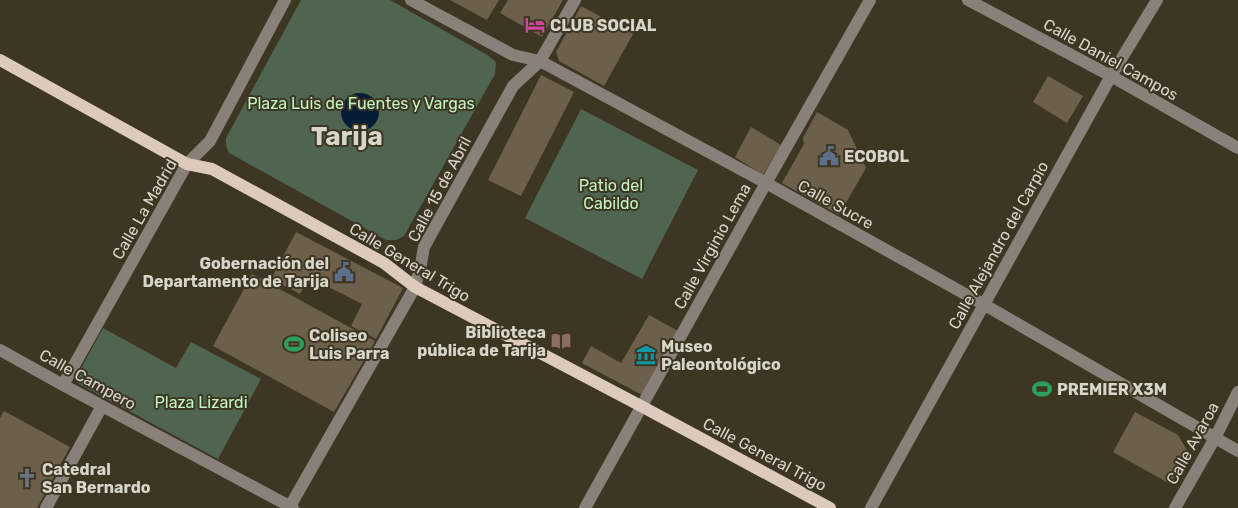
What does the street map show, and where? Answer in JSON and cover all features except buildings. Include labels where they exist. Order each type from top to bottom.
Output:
[{"type":"main road","name":"Calle General Trigo","points":[[0,60],[188,164],[212,169],[384,263],[415,287],[830,508]]},
{"type":"street","name":"Calle La Madrid","points":[[62,385],[188,164],[210,141],[285,0]]},
{"type":"street","name":"Calle Sucre","points":[[411,0],[514,55],[540,60],[766,183],[983,304],[1238,452]]},
{"type":"street","name":"Calle 15 de Abril","points":[[290,507],[415,287],[424,247],[513,86],[540,60],[575,0]]},
{"type":"street","name":"Calle Virginio Lema","points":[[585,508],[870,0]]},
{"type":"street","name":"Calle Daniel Campos","points":[[968,0],[1111,76],[1238,148]]},
{"type":"street","name":"Calle Alejandro del Carpio","points":[[870,508],[1111,76],[1156,0]]},
{"type":"street","name":"Calle Campero","points":[[0,350],[290,507]]},
{"type":"street","name":"Calle Avaroa","points":[[1175,508],[1215,438],[1238,392]]},
{"type":"street","points":[[46,508],[102,406]]},
{"type":"green space","name":"Plaza Luis de Fuentes y Vargas","points":[[301,0],[390,0],[489,56],[496,62],[495,74],[404,236],[396,240],[386,240],[229,153],[226,146],[226,138]]},
{"type":"green space","name":"Patio del Cabildo","points":[[581,109],[698,170],[642,279],[525,218]]},
{"type":"green space","name":"Plaza Lizardi","points":[[103,328],[176,368],[191,342],[261,379],[218,459],[79,384],[79,372]]},
{"type":"water","points":[[360,93],[367,94],[373,99],[378,105],[378,119],[373,125],[367,130],[360,131],[353,130],[347,125],[342,119],[341,112],[342,105],[347,99],[353,94]]},
{"type":"place","name":"CLUB SOCIAL","points":[[535,25]]},
{"type":"place","name":"ECOBOL","points":[[829,156]]},
{"type":"place","name":"Gobernación del Departamento de Tarija","points":[[344,272]]},
{"type":"place","name":"Biblioteca pública de Tarija","points":[[561,341]]},
{"type":"place","name":"Coliseo Luis Parra","points":[[294,344]]},
{"type":"place","name":"Museo Paleontológico","points":[[646,355]]},
{"type":"place","name":"PREMIER X3M","points":[[1042,389]]},
{"type":"place","name":"Catedral San Bernardo","points":[[27,478]]},
{"type":"district","name":"Tarija","points":[[347,136]]}]
